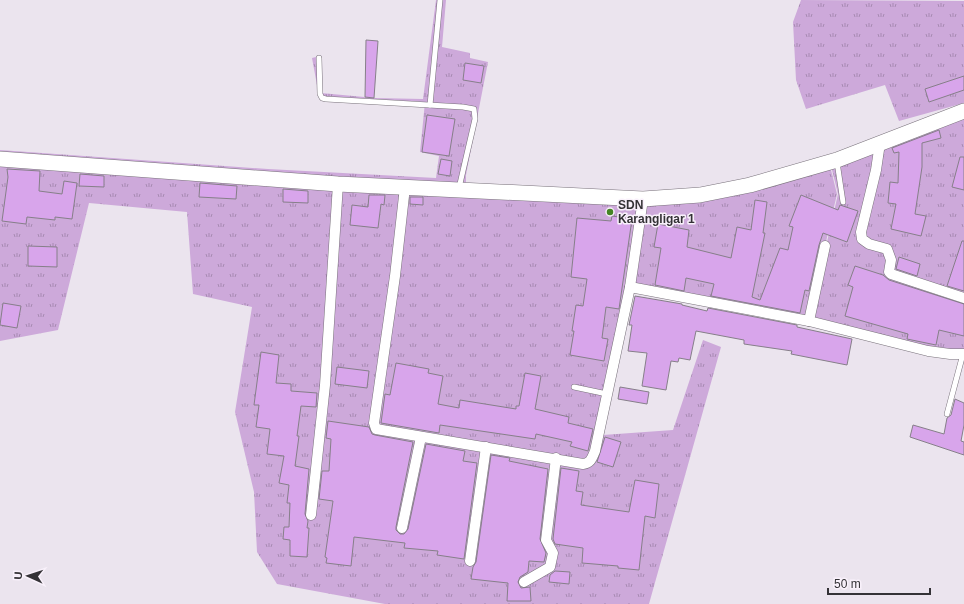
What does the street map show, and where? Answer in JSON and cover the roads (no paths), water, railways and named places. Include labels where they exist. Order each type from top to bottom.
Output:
[{"type":"street","points":[[0,159],[338,184],[644,199],[700,195],[734,188],[837,160],[964,111]]},
{"type":"street","points":[[880,143],[875,176],[861,232],[862,239],[869,244],[887,250],[890,254],[891,274],[964,298]]},
{"type":"street","points":[[311,515],[325,385],[338,184]]},
{"type":"street","points":[[405,188],[395,276],[374,423],[378,430],[556,458],[583,464],[592,460],[630,287],[644,199]]},
{"type":"street","points":[[809,321],[826,246]]},
{"type":"street","points":[[630,287],[809,321],[928,351],[964,354]]},
{"type":"street","points":[[402,528],[421,437]]},
{"type":"street","points":[[470,561],[486,447]]},
{"type":"street","points":[[524,582],[550,566],[553,553],[546,540],[556,458]]},
{"type":"lane","points":[[430,105],[440,0]]},
{"type":"lane","points":[[319,58],[320,94],[322,98],[470,107],[476,113],[459,189]]},
{"type":"lane","points":[[837,160],[843,202]]},
{"type":"lane","points":[[948,414],[964,354]]},
{"type":"lane","points":[[574,388],[607,394]]},
{"type":"place","name":"SDN Karangligar 1","points":[[610,212]]}]
